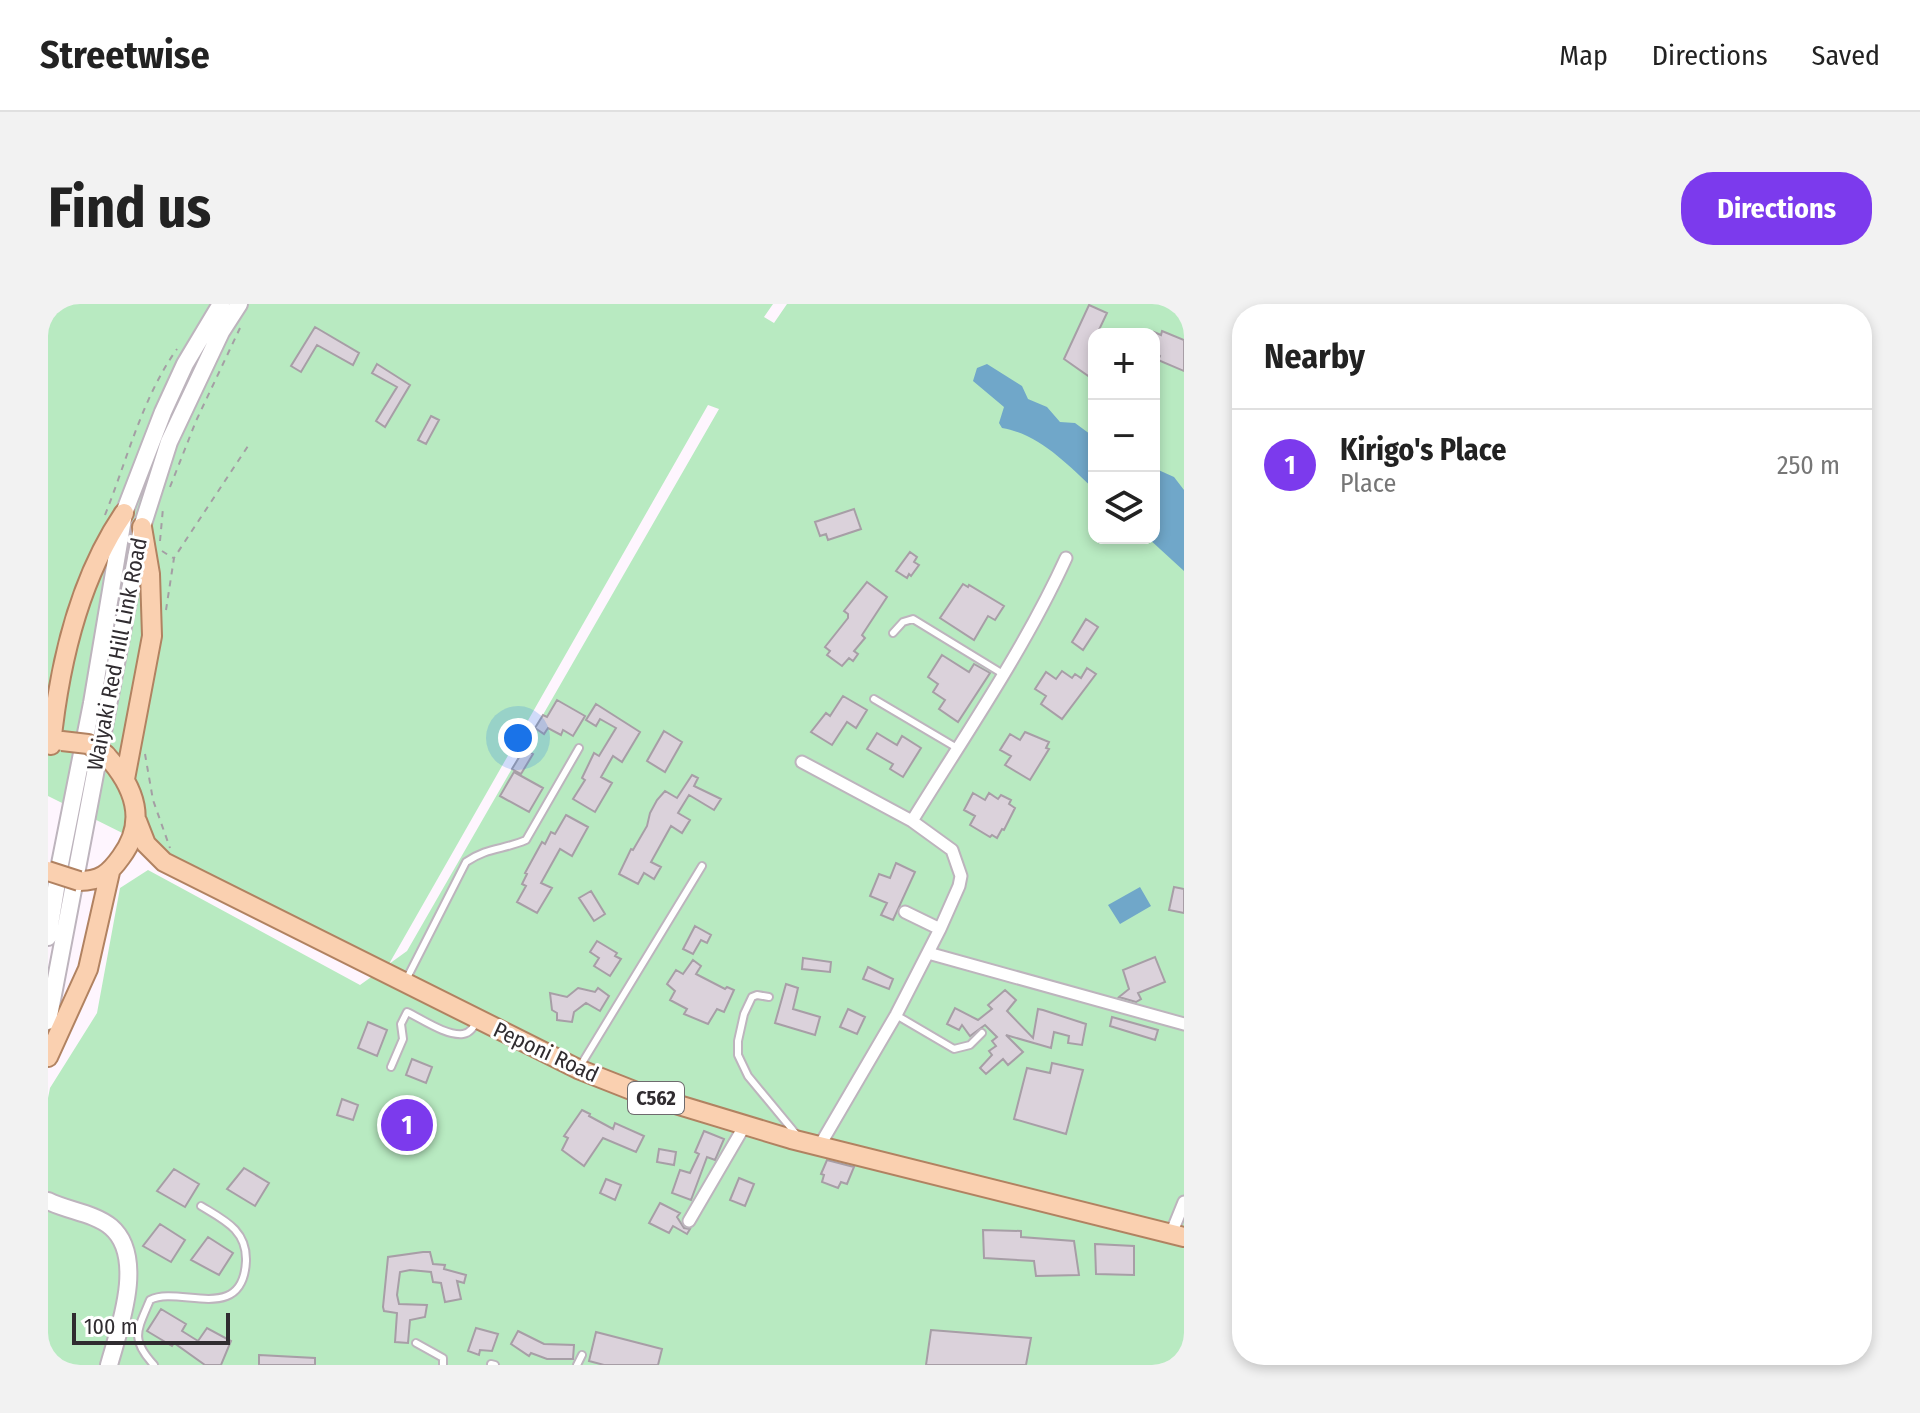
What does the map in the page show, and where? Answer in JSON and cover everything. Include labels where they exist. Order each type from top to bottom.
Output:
[{"type":"main road","name":"Waiyaki Red Hill Link Road","points":[[48,937],[124,513],[185,364],[221,304]]},
{"type":"main road","name":"Waiyaki Red Hill Link Road","points":[[48,1021],[142,527],[169,442],[221,332],[239,304]]},
{"type":"main road","points":[[124,513],[102,549],[72,631],[54,744],[88,744],[106,755],[125,779]]},
{"type":"main road","points":[[125,779],[152,636],[150,574],[142,527]]},
{"type":"main road","name":"Peponi Road","points":[[125,779],[134,798],[137,821],[146,844],[164,862]]},
{"type":"main road","points":[[48,1057],[88,969],[114,866],[132,841],[137,821]]},
{"type":"main road","name":"Peponi Road","points":[[48,871],[79,881],[99,879],[114,866],[148,858],[164,862],[578,1069],[639,1093],[811,1143],[1178,1235]]},
{"type":"main road","points":[[52,1208],[98,1219],[113,1228],[126,1254],[129,1271],[126,1296],[109,1365]]},
{"type":"street","points":[[912,821],[1003,674],[1066,558]]},
{"type":"street","points":[[802,762],[912,821],[952,850],[958,861],[959,886],[896,1015],[811,1143]]},
{"type":"street","points":[[905,912],[940,929]]},
{"type":"street","points":[[928,953],[1184,1024]]},
{"type":"street","points":[[689,1221],[745,1125]]},
{"type":"street","points":[[1178,1235],[1184,1202]]},
{"type":"lane","points":[[893,633],[903,622],[913,619],[1003,674]]},
{"type":"lane","points":[[874,699],[957,748]]},
{"type":"lane","points":[[404,983],[466,862],[482,851],[514,846],[526,840],[579,748]]},
{"type":"lane","points":[[578,1069],[702,866]]},
{"type":"lane","points":[[769,997],[757,995],[749,1002],[738,1041],[738,1055],[748,1076],[811,1143]]},
{"type":"lane","points":[[391,1067],[403,1039],[403,1012],[451,1032],[464,1034],[472,1030],[477,1019]]},
{"type":"lane","points":[[896,1015],[954,1049],[970,1045],[982,1033]]},
{"type":"lane","points":[[154,1365],[141,1350],[138,1341],[138,1332],[150,1300],[156,1296],[194,1300],[228,1296],[238,1288],[245,1275],[246,1256],[234,1226],[201,1206]]},
{"type":"lane","points":[[416,1343],[443,1358],[443,1365]]},
{"type":"lane","points":[[577,1365],[582,1355]]},
{"type":"path","points":[[170,487],[196,421],[242,325]]},
{"type":"path","points":[[165,616],[174,558],[248,446]]},
{"type":"path","points":[[164,500],[160,550],[174,558]]},
{"type":"path","points":[[144,748],[153,800],[166,839],[185,873]]},
{"type":"green space","points":[[48,304],[773,304],[764,317],[774,323],[787,304],[1184,304],[1184,1365],[48,1365],[48,1098],[50,1088],[97,1013],[120,888],[148,870],[360,985],[388,965],[48,796]],"holes":[[[708,405],[719,409],[407,951],[389,964]]]},
{"type":"water","points":[[987,364],[1022,386],[1028,399],[1047,407],[1060,422],[1075,423],[1088,433],[1088,483],[1040,443],[1002,428],[999,423],[1004,407],[973,381],[977,368]]},
{"type":"water","points":[[1160,471],[1174,477],[1184,490],[1184,571],[1155,544],[1160,544]]},
{"type":"water","points":[[1140,887],[1151,906],[1120,924],[1108,905]]},
{"type":"building","points":[[1089,305],[1107,313],[1100,328],[1088,328],[1088,376],[1064,359]]},
{"type":"building","points":[[315,327],[359,353],[353,365],[317,345],[301,372],[291,366]]},
{"type":"building","points":[[1162,331],[1184,340],[1184,371],[1160,361]]},
{"type":"building","points":[[377,364],[410,385],[385,427],[376,421],[397,387],[372,373]]},
{"type":"building","points":[[431,416],[439,420],[426,444],[418,440]]},
{"type":"building","points":[[854,509],[861,529],[828,540],[826,534],[820,536],[815,522]]},
{"type":"building","points":[[910,552],[917,557],[914,562],[919,565],[907,578],[896,571]]},
{"type":"building","points":[[867,582],[887,597],[862,635],[865,638],[854,651],[858,654],[853,661],[849,658],[842,666],[827,655],[830,651],[825,647],[848,618],[844,611]]},
{"type":"building","points":[[963,584],[1004,606],[995,620],[988,616],[974,640],[940,618]]},
{"type":"building","points":[[1086,619],[1098,627],[1083,650],[1072,642]]},
{"type":"building","points":[[942,655],[969,672],[974,664],[990,673],[958,722],[939,709],[945,700],[933,692],[938,684],[928,677]]},
{"type":"building","points":[[1087,668],[1096,674],[1062,719],[1041,704],[1046,696],[1035,689],[1046,672],[1056,679],[1062,671],[1072,678],[1075,674],[1081,678]]},
{"type":"building","points":[[843,696],[867,710],[856,728],[847,722],[832,745],[811,732],[826,713],[830,716]]},
{"type":"building","points":[[557,700],[585,716],[573,736],[563,730],[561,735],[548,728],[544,734],[535,728],[543,715],[547,717]]},
{"type":"building","points":[[596,704],[640,732],[622,762],[613,756],[601,777],[612,783],[595,812],[573,799],[585,780],[582,778],[594,753],[599,756],[616,728],[600,719],[596,726],[586,720]]},
{"type":"building","points":[[664,731],[682,742],[665,772],[647,761]]},
{"type":"building","points":[[1025,732],[1049,742],[1046,748],[1049,749],[1030,780],[1005,765],[1011,756],[1000,750],[1010,734],[1020,740]]},
{"type":"building","points":[[877,733],[897,745],[902,736],[921,748],[903,777],[890,769],[893,764],[867,749]]},
{"type":"building","points":[[524,749],[533,754],[521,774],[512,769]]},
{"type":"building","points":[[514,772],[543,788],[529,812],[500,796]]},
{"type":"building","points":[[692,775],[698,778],[694,786],[721,799],[714,810],[689,795],[678,813],[690,820],[682,833],[671,826],[651,862],[661,867],[654,879],[644,873],[638,884],[619,874],[647,826],[657,800],[665,791],[677,798]]},
{"type":"building","points":[[973,793],[985,800],[989,793],[998,799],[1001,795],[1011,800],[1009,804],[1015,808],[997,838],[970,825],[975,816],[964,810]]},
{"type":"building","points":[[566,815],[588,827],[572,856],[560,849],[541,883],[552,888],[537,913],[517,902],[526,886],[522,884],[525,873],[542,842],[545,844],[551,832],[555,834]]},
{"type":"building","points":[[896,863],[915,872],[893,920],[881,915],[887,903],[870,896],[879,874],[890,878]]},
{"type":"building","points":[[1174,887],[1184,889],[1184,913],[1169,910]]},
{"type":"building","points":[[591,891],[605,914],[594,921],[579,898]]},
{"type":"building","points":[[695,926],[711,935],[707,943],[701,940],[693,954],[683,949]]},
{"type":"building","points":[[597,941],[621,959],[610,976],[594,966],[599,958],[590,952]]},
{"type":"building","points":[[1155,957],[1165,982],[1138,993],[1141,999],[1136,1002],[1119,997],[1129,989],[1123,970]]},
{"type":"building","points":[[803,958],[831,962],[830,972],[802,969]]},
{"type":"building","points":[[693,960],[701,966],[696,974],[725,989],[734,990],[724,1012],[717,1009],[708,1024],[684,1014],[687,1009],[670,1000],[675,991],[667,984],[676,970],[683,974]]},
{"type":"building","points":[[868,967],[893,979],[889,989],[863,979]]},
{"type":"building","points":[[786,984],[798,988],[793,1009],[820,1017],[815,1035],[775,1023]]},
{"type":"building","points":[[578,988],[595,992],[598,988],[609,996],[600,1011],[586,1003],[574,1012],[572,1022],[557,1020],[550,993],[567,997]]},
{"type":"building","points":[[1005,990],[1016,1000],[1007,1011],[1033,1038],[1038,1009],[1086,1024],[1082,1045],[1068,1043],[1069,1036],[1054,1032],[1051,1048],[1006,1035],[1023,1052],[1008,1065],[1003,1059],[986,1074],[980,1068],[992,1055],[989,1051],[996,1046],[992,1041],[997,1037],[985,1025],[970,1036],[962,1025],[959,1030],[947,1024],[955,1008],[978,1020],[992,1009],[988,1005]]},
{"type":"building","points":[[848,1009],[865,1017],[857,1034],[840,1027]]},
{"type":"building","points":[[1112,1017],[1158,1030],[1155,1040],[1110,1026]]},
{"type":"building","points":[[368,1022],[387,1030],[377,1056],[358,1048]]},
{"type":"building","points":[[412,1059],[432,1067],[426,1083],[406,1075]]},
{"type":"building","points":[[1052,1063],[1083,1070],[1066,1134],[1014,1119],[1027,1068],[1050,1073]]},
{"type":"building","points":[[342,1099],[358,1105],[353,1120],[337,1115]]},
{"type":"building","points":[[582,1110],[613,1129],[615,1123],[644,1136],[636,1152],[603,1138],[584,1166],[562,1150],[568,1138],[564,1136]]},
{"type":"building","points":[[399,1114],[419,1119],[415,1135],[388,1127],[389,1117],[398,1118]]},
{"type":"building","points":[[704,1131],[724,1139],[715,1160],[707,1157],[691,1200],[672,1193],[680,1170],[690,1173],[699,1154],[695,1152]]},
{"type":"building","points":[[659,1149],[676,1152],[674,1165],[657,1162]]},
{"type":"building","points":[[827,1160],[854,1167],[847,1184],[841,1182],[838,1188],[822,1182],[824,1175],[821,1174]]},
{"type":"building","points":[[244,1168],[269,1183],[255,1206],[227,1189]]},
{"type":"building","points":[[174,1169],[199,1184],[185,1207],[157,1191]]},
{"type":"building","points":[[739,1178],[754,1184],[745,1206],[730,1200]]},
{"type":"building","points":[[606,1179],[621,1185],[615,1200],[600,1193]]},
{"type":"building","points":[[660,1203],[680,1213],[677,1217],[684,1228],[690,1229],[687,1234],[673,1226],[669,1233],[649,1223]]},
{"type":"building","points":[[160,1224],[185,1240],[171,1262],[143,1246]]},
{"type":"building","points":[[983,1230],[1021,1231],[1021,1237],[1074,1241],[1079,1275],[1036,1276],[1034,1261],[984,1258]]},
{"type":"building","points":[[208,1237],[233,1253],[219,1275],[191,1260]]},
{"type":"building","points":[[1095,1244],[1134,1246],[1134,1275],[1096,1274]]},
{"type":"building","points":[[430,1252],[433,1264],[445,1265],[444,1269],[466,1275],[464,1283],[457,1281],[461,1299],[445,1302],[441,1283],[433,1282],[431,1272],[400,1272],[399,1304],[427,1305],[425,1317],[410,1320],[408,1343],[395,1342],[397,1313],[384,1311],[383,1307],[388,1257]]},
{"type":"building","points":[[161,1309],[186,1324],[182,1331],[198,1341],[207,1328],[231,1341],[221,1365],[205,1365],[174,1343],[172,1346],[147,1331]]},
{"type":"building","points":[[476,1328],[498,1334],[492,1351],[480,1350],[479,1355],[468,1351]]},
{"type":"building","points":[[931,1330],[1031,1338],[1026,1365],[926,1365]]},
{"type":"building","points":[[518,1331],[544,1344],[574,1345],[573,1359],[547,1359],[531,1353],[529,1356],[511,1344]]},
{"type":"building","points":[[596,1332],[662,1349],[658,1365],[604,1365],[589,1361]]},
{"type":"building","points":[[259,1355],[315,1358],[315,1365],[259,1365]]},
{"type":"place","name":"Kirigo's Place","points":[[407,1125]]}]
